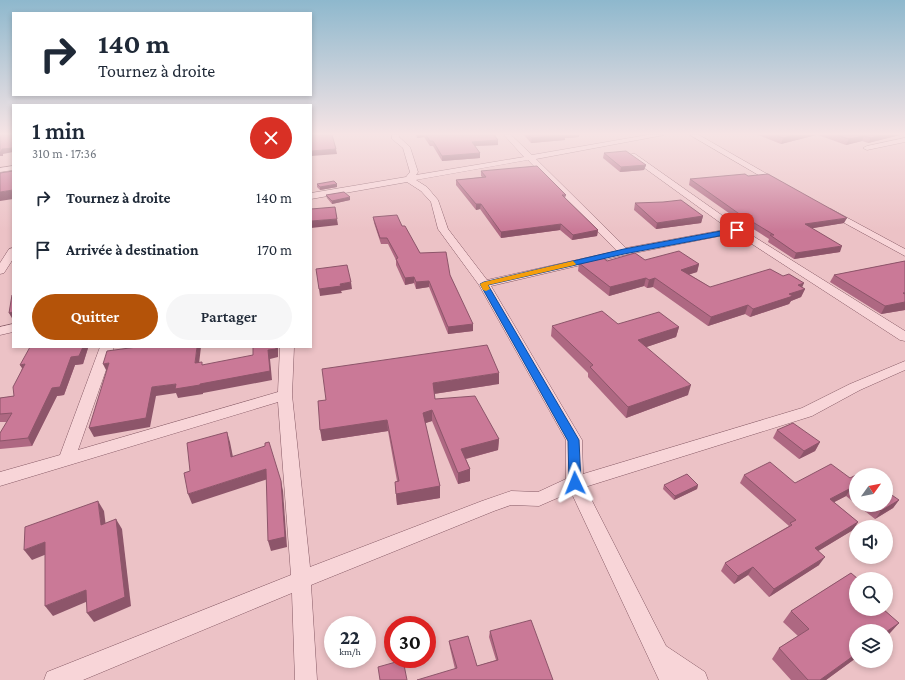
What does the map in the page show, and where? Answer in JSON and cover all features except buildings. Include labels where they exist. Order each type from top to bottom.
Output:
[{"type":"street","points":[[409,179],[414,172],[412,167]]},
{"type":"street","points":[[312,196],[479,167]]},
{"type":"street","points":[[537,167],[624,252]]},
{"type":"street","points":[[650,167],[737,230],[905,337]]},
{"type":"street","points":[[749,167],[782,185]]},
{"type":"street","points":[[0,170],[12,168]]},
{"type":"street","points":[[409,179],[424,189],[435,202],[443,229],[484,284],[574,440],[575,483],[670,680]]},
{"type":"street","points":[[823,208],[905,253]]},
{"type":"street","points":[[484,284],[624,252],[737,230]]},
{"type":"street","points":[[0,250],[12,249]]},
{"type":"street","points":[[0,271],[12,251]]},
{"type":"street","points":[[0,331],[12,328]]},
{"type":"street","points":[[67,459],[107,348]]},
{"type":"street","points":[[287,348],[285,395],[301,580],[306,680]]},
{"type":"street","points":[[55,680],[301,580],[511,498],[539,499],[575,483],[806,412],[861,384],[905,365]]},
{"type":"street","points":[[0,479],[285,395]]},
{"type":"street","points":[[658,654],[697,680]]},
{"type":"slow traffic","points":[[486,289],[484,284],[573,264]]},
{"type":"route","points":[[575,483],[574,440],[484,284],[624,252],[737,230]]}]
